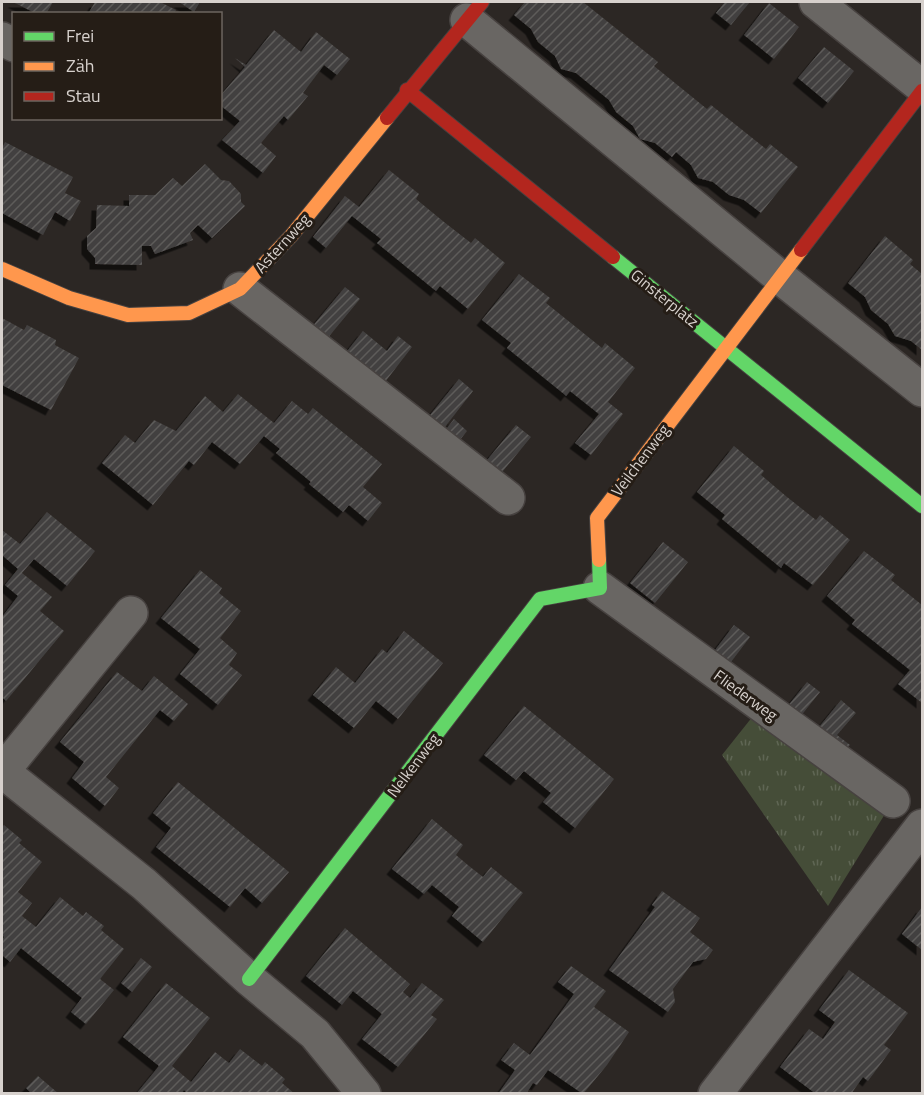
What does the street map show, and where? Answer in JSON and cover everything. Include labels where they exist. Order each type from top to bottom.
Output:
[{"type":"street","points":[[781,278],[922,89],[816,2]]},
{"type":"street","points":[[474,10],[781,278],[922,390]]},
{"type":"street","name":"Asternweg","points":[[2,269],[69,298],[128,315],[189,314],[240,289],[291,236],[474,10]]},
{"type":"street","name":"Ginsterplatz","points":[[408,90],[922,506]]},
{"type":"street","name":"Veilchenweg","points":[[600,588],[597,518],[781,278]]},
{"type":"street","points":[[240,289],[508,498]]},
{"type":"street","name":"Fliederweg","points":[[600,588],[893,801]]},
{"type":"street","name":"Nelkenweg","points":[[249,980],[540,599],[600,588]]},
{"type":"street","points":[[131,613],[2,771],[144,884],[249,980],[315,1034],[364,1094]]},
{"type":"street","points":[[715,1094],[922,825]]},
{"type":"green space","points":[[761,706],[893,801],[828,906],[722,755]]},
{"type":"building","points":[[13,2],[53,2],[47,12],[33,12]]},
{"type":"building","points":[[95,2],[160,2],[176,10],[175,12],[89,12]]},
{"type":"building","points":[[179,2],[200,2],[194,12]]},
{"type":"building","points":[[525,2],[583,2],[658,62],[654,66],[707,109],[711,105],[766,149],[770,144],[798,167],[761,213],[744,200],[729,195],[713,182],[698,178],[691,165],[676,152],[672,157],[655,143],[640,139],[633,126],[616,112],[609,100],[576,73],[561,69],[555,56],[538,42],[531,29],[514,15]]},
{"type":"building","points":[[725,2],[750,2],[731,25],[716,13]]},
{"type":"building","points":[[769,3],[799,27],[774,59],[744,35]]},
{"type":"building","points":[[274,30],[301,52],[316,32],[350,59],[337,75],[324,65],[303,93],[308,96],[288,120],[284,116],[261,143],[276,156],[263,173],[222,140],[240,121],[222,107],[222,94],[245,67],[235,58],[246,65]]},
{"type":"building","points":[[824,47],[854,71],[828,103],[798,78]]},
{"type":"building","points":[[5,142],[73,177],[65,193],[81,201],[70,221],[55,212],[43,235],[2,213],[2,148]]},
{"type":"building","points":[[205,164],[221,180],[229,181],[241,194],[241,202],[245,206],[212,238],[198,225],[190,233],[193,240],[155,254],[151,246],[142,246],[142,265],[95,264],[95,258],[87,249],[87,236],[96,228],[97,205],[129,206],[129,195],[155,195],[173,178],[182,186]]},
{"type":"building","points":[[389,170],[419,194],[416,199],[444,222],[471,243],[475,238],[505,263],[468,309],[440,286],[436,291],[377,243],[381,239],[352,216],[326,248],[313,237],[345,196],[359,207]]},
{"type":"building","points":[[885,236],[913,260],[910,264],[922,274],[922,350],[911,341],[895,336],[888,324],[871,310],[865,297],[848,283]]},
{"type":"building","points":[[519,274],[550,298],[546,303],[602,348],[605,343],[635,368],[608,402],[623,414],[591,455],[575,443],[599,414],[570,391],[566,396],[507,348],[511,343],[482,320]]},
{"type":"building","points":[[345,287],[360,299],[326,340],[311,328]]},
{"type":"building","points":[[2,318],[24,330],[27,325],[56,340],[55,345],[79,358],[51,410],[2,385]]},
{"type":"building","points":[[363,331],[387,351],[398,336],[412,347],[385,382],[344,355]]},
{"type":"building","points":[[459,379],[473,391],[441,432],[426,420]]},
{"type":"building","points":[[238,394],[274,423],[292,401],[308,414],[313,408],[382,464],[363,487],[382,503],[368,521],[349,505],[343,512],[276,453],[280,449],[264,436],[240,464],[212,442],[194,465],[189,461],[153,505],[102,463],[125,435],[135,443],[154,420],[176,431],[205,396],[223,412]]},
{"type":"building","points":[[454,419],[467,431],[456,445],[443,433]]},
{"type":"building","points":[[516,425],[531,437],[498,477],[483,465]]},
{"type":"building","points":[[734,446],[764,471],[761,475],[787,497],[816,520],[820,515],[850,540],[813,585],[784,563],[781,568],[722,519],[725,515],[697,492]]},
{"type":"building","points":[[47,512],[95,551],[67,586],[34,559],[22,573],[52,597],[40,611],[64,631],[6,701],[2,697],[2,617],[18,596],[5,585],[18,569],[2,555],[2,530],[20,544]]},
{"type":"building","points":[[663,542],[688,562],[655,603],[630,583]]},
{"type":"building","points":[[864,551],[895,575],[891,580],[922,605],[922,703],[898,684],[910,670],[852,624],[855,620],[827,596]]},
{"type":"building","points":[[200,570],[222,588],[219,593],[241,611],[220,638],[237,653],[229,665],[242,675],[218,705],[180,674],[200,649],[161,618]]},
{"type":"building","points":[[734,625],[750,637],[731,662],[715,650]]},
{"type":"building","points":[[404,631],[443,663],[398,719],[376,701],[354,728],[313,695],[336,667],[355,683],[382,649],[387,653]]},
{"type":"building","points":[[117,672],[142,691],[154,676],[188,704],[174,721],[160,710],[106,777],[119,788],[105,806],[72,778],[84,762],[60,742]]},
{"type":"building","points":[[807,682],[820,692],[800,717],[787,707]]},
{"type":"building","points":[[841,700],[856,713],[837,735],[850,745],[842,754],[815,732]]},
{"type":"building","points":[[524,706],[614,779],[575,828],[543,802],[551,793],[524,771],[516,780],[484,755]]},
{"type":"building","points":[[178,782],[289,872],[262,903],[245,888],[230,907],[156,847],[171,828],[153,813]]},
{"type":"building","points":[[432,819],[463,845],[456,855],[469,866],[483,877],[491,867],[523,893],[483,942],[452,916],[459,907],[432,885],[424,894],[392,869]]},
{"type":"building","points":[[4,825],[22,840],[19,843],[42,862],[18,892],[32,903],[22,916],[36,927],[60,897],[83,916],[86,912],[104,926],[101,930],[124,949],[100,979],[114,990],[86,1024],[71,1012],[82,998],[21,948],[10,962],[2,955],[4,937],[2,935],[2,828]]},
{"type":"building","points":[[662,891],[700,918],[690,932],[713,950],[706,959],[693,962],[673,989],[675,1002],[668,1012],[609,970],[655,907],[652,905]]},
{"type":"building","points":[[922,907],[922,950],[902,934]]},
{"type":"building","points":[[345,928],[410,984],[403,992],[410,998],[422,983],[444,1000],[431,1015],[437,1019],[398,1067],[362,1039],[382,1014],[353,991],[342,1005],[306,976]]},
{"type":"building","points":[[141,958],[152,967],[132,992],[121,983]]},
{"type":"building","points":[[571,966],[606,991],[594,1007],[629,1032],[607,1065],[583,1094],[548,1070],[537,1085],[533,1083],[526,1094],[498,1094],[515,1070],[501,1060],[514,1043],[530,1055],[574,994],[558,982]]},
{"type":"building","points":[[849,970],[908,1013],[884,1045],[891,1050],[868,1081],[863,1077],[851,1094],[816,1094],[780,1067],[809,1029],[823,1039],[835,1022],[819,1010]]},
{"type":"building","points":[[166,983],[210,1018],[172,1066],[191,1082],[215,1052],[229,1063],[240,1049],[262,1066],[265,1062],[285,1079],[282,1083],[295,1094],[188,1094],[184,1090],[181,1094],[136,1094],[159,1066],[123,1037]]},
{"type":"building","points":[[38,1076],[59,1094],[32,1094],[26,1088]]},
{"type":"traffic: fast","points":[[613,257],[922,506]]},
{"type":"traffic: fast","points":[[249,979],[540,599],[600,588],[599,560]]},
{"type":"traffic: slow","points":[[2,269],[69,298],[128,315],[189,313],[240,289],[291,236],[387,118]]},
{"type":"traffic: slow","points":[[599,560],[597,518],[801,250]]},
{"type":"traffic: jam","points":[[387,118],[482,2]]},
{"type":"traffic: jam","points":[[407,90],[613,257]]},
{"type":"traffic: jam","points":[[801,250],[922,91]]}]
